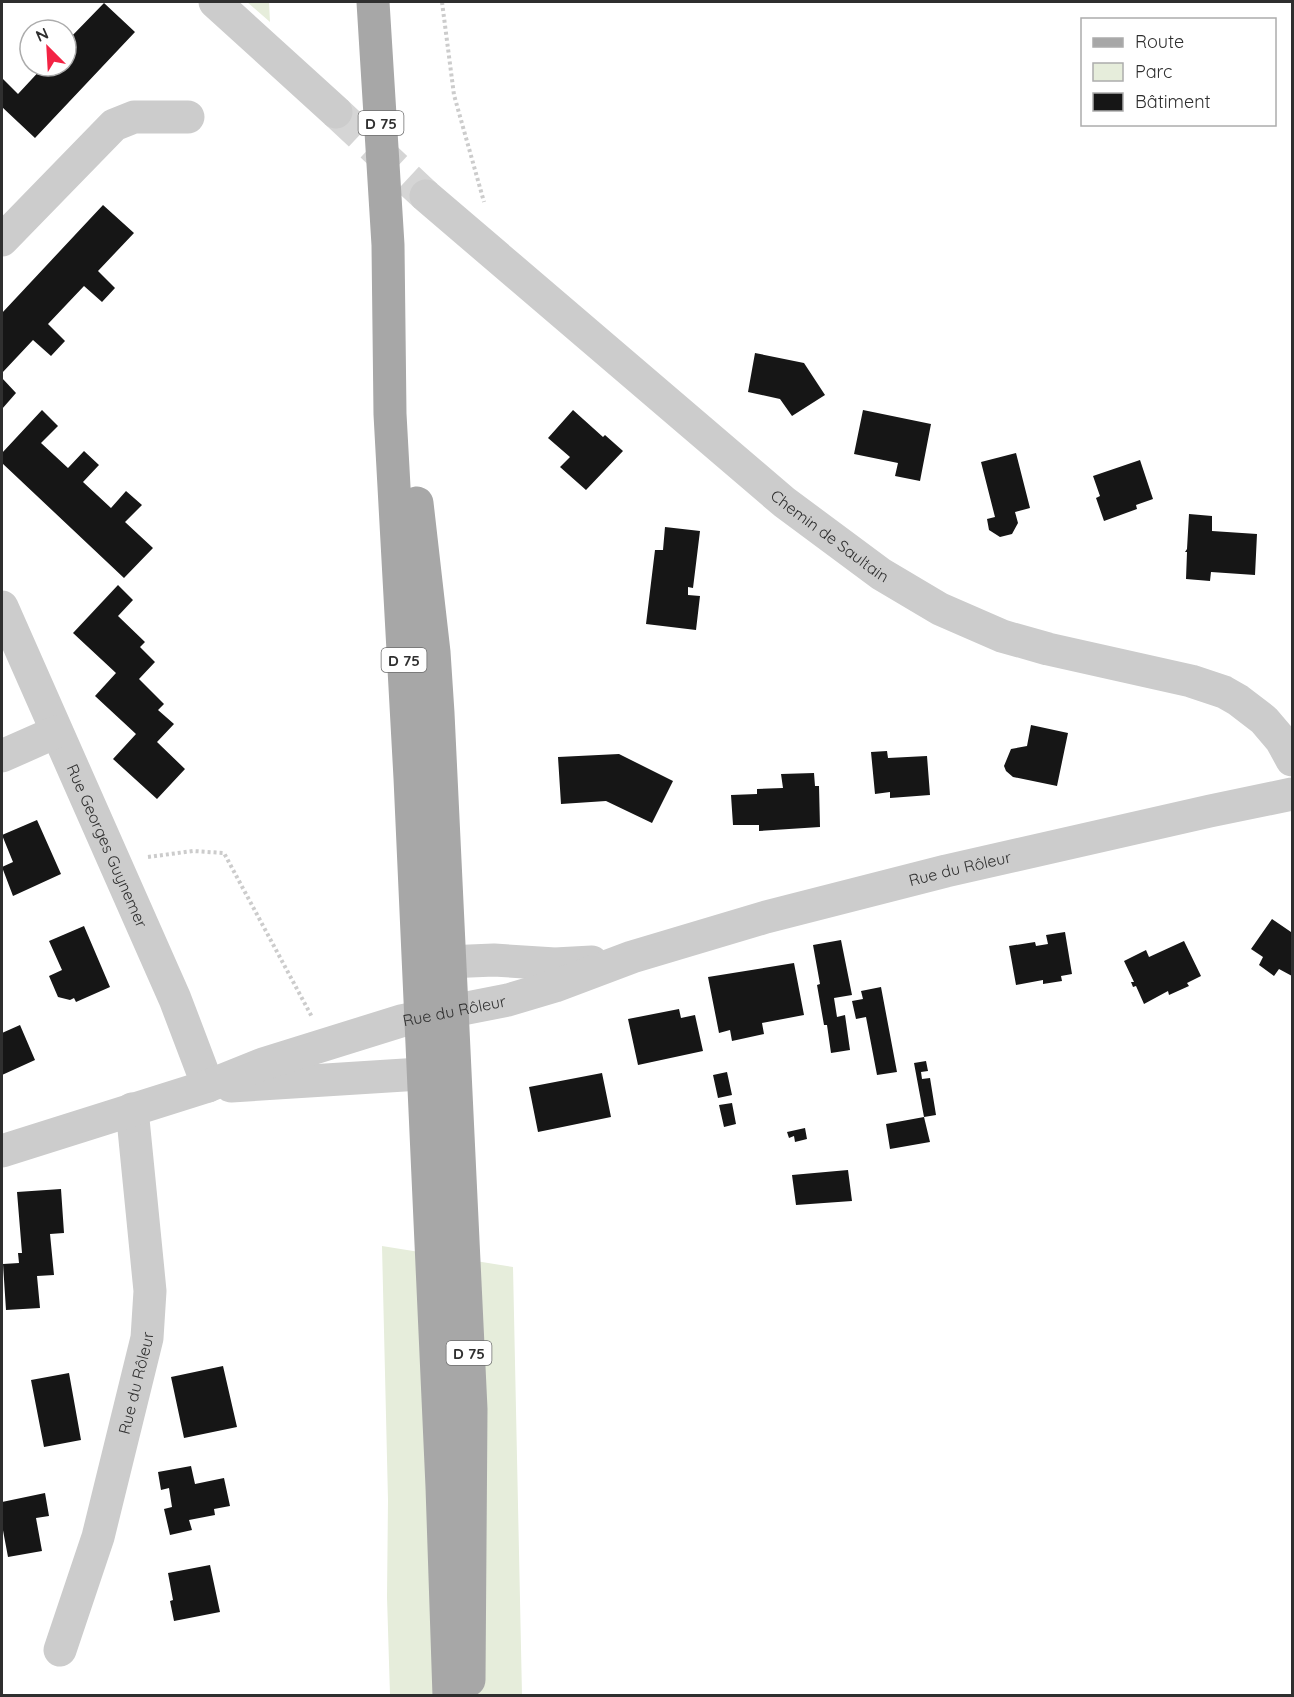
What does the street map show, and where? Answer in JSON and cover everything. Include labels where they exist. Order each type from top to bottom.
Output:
[{"type":"main road","name":"D 75","points":[[373,2],[388,245],[390,414],[411,778],[434,962],[452,1011],[439,1073],[442,1487],[449,1695]]},
{"type":"main road","name":"D 75","points":[[434,962],[421,1016],[439,1073],[471,1409],[469,1695]]},
{"type":"street","points":[[215,2],[336,112]]},
{"type":"street","points":[[2,240],[114,125],[134,117],[188,117]]},
{"type":"street","name":"Chemin de Saultain","points":[[426,196],[784,502],[881,574],[940,609],[1002,636],[1048,649],[1191,681],[1224,692],[1264,720],[1281,740],[1293,760]]},
{"type":"street","name":"Rue Georges Guynemer","points":[[2,608],[175,999],[208,1086]]},
{"type":"street","points":[[2,756],[56,732]]},
{"type":"street","name":"Rue du Rôleur","points":[[2,1151],[208,1086],[263,1064],[327,1044],[421,1016],[493,1003],[532,993],[632,957],[766,917],[908,880],[1210,810],[1293,795]]},
{"type":"street","name":"Rue du Rôleur","points":[[434,962],[504,960],[555,964],[589,963],[632,957]]},
{"type":"street","name":"Rue du Rôleur","points":[[208,1086],[262,1085],[439,1073]]},
{"type":"street","name":"Rue du Rôleur","points":[[60,1650],[98,1537],[150,1320],[150,1291],[132,1109]]},
{"type":"path","points":[[442,2],[454,95],[485,207]]},
{"type":"path","points":[[114,862],[193,851],[224,853],[327,1044]]},
{"type":"green space","points":[[247,2],[269,2],[270,22]]},
{"type":"green space","points":[[382,1246],[513,1267],[522,1695],[390,1695]]},
{"type":"building","points":[[104,3],[135,32],[35,138],[2,107],[2,78],[18,94],[33,78],[78,78],[78,30]]},
{"type":"building","points":[[103,205],[134,233],[98,271],[115,288],[102,302],[84,286],[48,324],[65,341],[51,356],[33,340],[2,373],[2,313]]},
{"type":"building","points":[[755,353],[804,363],[825,395],[792,416],[780,399],[748,392]]},
{"type":"building","points":[[2,378],[16,393],[2,409]]},
{"type":"building","points":[[42,410],[58,426],[41,443],[68,468],[84,451],[99,465],[83,482],[111,508],[126,491],[142,505],[125,522],[153,548],[124,578],[2,463],[2,453]]},
{"type":"building","points":[[573,410],[603,437],[605,435],[623,451],[586,490],[560,467],[570,457],[548,438]]},
{"type":"building","points":[[863,410],[931,424],[920,481],[895,476],[898,463],[854,454]]},
{"type":"building","points":[[1016,453],[1030,508],[1015,512],[1018,523],[1012,534],[1000,537],[989,530],[987,519],[995,517],[981,462]]},
{"type":"building","points":[[1140,460],[1153,499],[1136,505],[1137,509],[1104,521],[1096,498],[1100,496],[1093,476]]},
{"type":"building","points":[[1189,514],[1212,516],[1212,531],[1257,534],[1255,575],[1211,572],[1210,581],[1186,579],[1187,552],[1185,552]]},
{"type":"building","points":[[665,527],[700,531],[693,588],[688,587],[688,595],[700,596],[696,630],[646,624],[655,550],[663,550]]},
{"type":"building","points":[[118,585],[133,600],[118,616],[145,642],[140,647],[155,662],[139,679],[164,704],[158,710],[174,724],[157,742],[185,769],[157,799],[113,759],[136,734],[95,696],[116,673],[73,633]]},
{"type":"building","points":[[1031,725],[1068,733],[1057,786],[1013,777],[1006,771],[1004,766],[1011,749],[1027,746]]},
{"type":"building","points":[[887,751],[888,758],[927,756],[930,795],[890,798],[890,792],[875,794],[871,752]]},
{"type":"building","points":[[619,754],[673,781],[652,823],[606,801],[561,804],[558,757]]},
{"type":"building","points":[[814,773],[815,786],[819,786],[820,827],[759,831],[759,825],[733,825],[731,795],[757,794],[757,789],[783,788],[781,774]]},
{"type":"building","points":[[37,820],[61,874],[13,896],[2,867],[13,862],[2,835]]},
{"type":"building","points":[[1272,919],[1291,932],[1292,976],[1279,969],[1274,976],[1259,965],[1263,957],[1251,949]]},
{"type":"building","points":[[84,926],[110,987],[76,1002],[74,998],[70,1000],[58,997],[49,976],[62,970],[49,941]]},
{"type":"building","points":[[1065,932],[1072,974],[1061,976],[1062,981],[1043,984],[1043,980],[1016,985],[1009,946],[1035,942],[1036,946],[1048,944],[1046,935]]},
{"type":"building","points":[[841,940],[852,995],[834,998],[837,1017],[845,1015],[850,1050],[831,1053],[817,985],[820,984],[813,945]]},
{"type":"building","points":[[1184,941],[1201,976],[1187,983],[1189,986],[1169,995],[1168,991],[1144,1004],[1136,986],[1133,987],[1131,982],[1134,982],[1124,961],[1146,950],[1149,957]]},
{"type":"building","points":[[794,963],[804,1015],[762,1023],[764,1034],[732,1041],[730,1030],[719,1033],[708,977]]},
{"type":"building","points":[[881,987],[897,1072],[877,1075],[866,1017],[856,1019],[852,1001],[863,999],[861,991]]},
{"type":"building","points":[[679,1009],[681,1018],[695,1015],[703,1051],[638,1065],[628,1019]]},
{"type":"building","points":[[20,1025],[35,1060],[2,1075],[2,1033]]},
{"type":"building","points":[[926,1061],[928,1071],[921,1072],[922,1079],[930,1078],[936,1115],[924,1117],[914,1063]]},
{"type":"building","points":[[727,1072],[732,1095],[718,1098],[713,1075]]},
{"type":"building","points":[[602,1073],[611,1117],[538,1132],[529,1087]]},
{"type":"building","points":[[732,1103],[736,1124],[724,1127],[719,1105]]},
{"type":"building","points":[[924,1117],[930,1142],[890,1149],[886,1124]]},
{"type":"building","points":[[805,1128],[807,1139],[795,1142],[794,1136],[789,1138],[787,1132]]},
{"type":"building","points":[[848,1170],[852,1201],[796,1205],[792,1175]]},
{"type":"building","points":[[61,1189],[64,1233],[50,1234],[54,1275],[37,1276],[40,1308],[6,1310],[3,1264],[19,1263],[18,1253],[22,1253],[17,1192]]},
{"type":"building","points":[[223,1366],[237,1427],[184,1438],[171,1377]]},
{"type":"building","points":[[69,1373],[81,1440],[44,1447],[31,1380]]},
{"type":"building","points":[[191,1466],[195,1484],[224,1478],[230,1506],[214,1509],[215,1515],[189,1520],[192,1530],[170,1535],[164,1509],[172,1507],[169,1488],[161,1490],[158,1472]]},
{"type":"building","points":[[45,1493],[49,1516],[36,1518],[42,1551],[8,1557],[2,1525],[2,1502]]},
{"type":"building","points":[[210,1565],[220,1612],[174,1621],[168,1573]]},
{"type":"tunnel","points":[[336,112],[426,196]]}]
